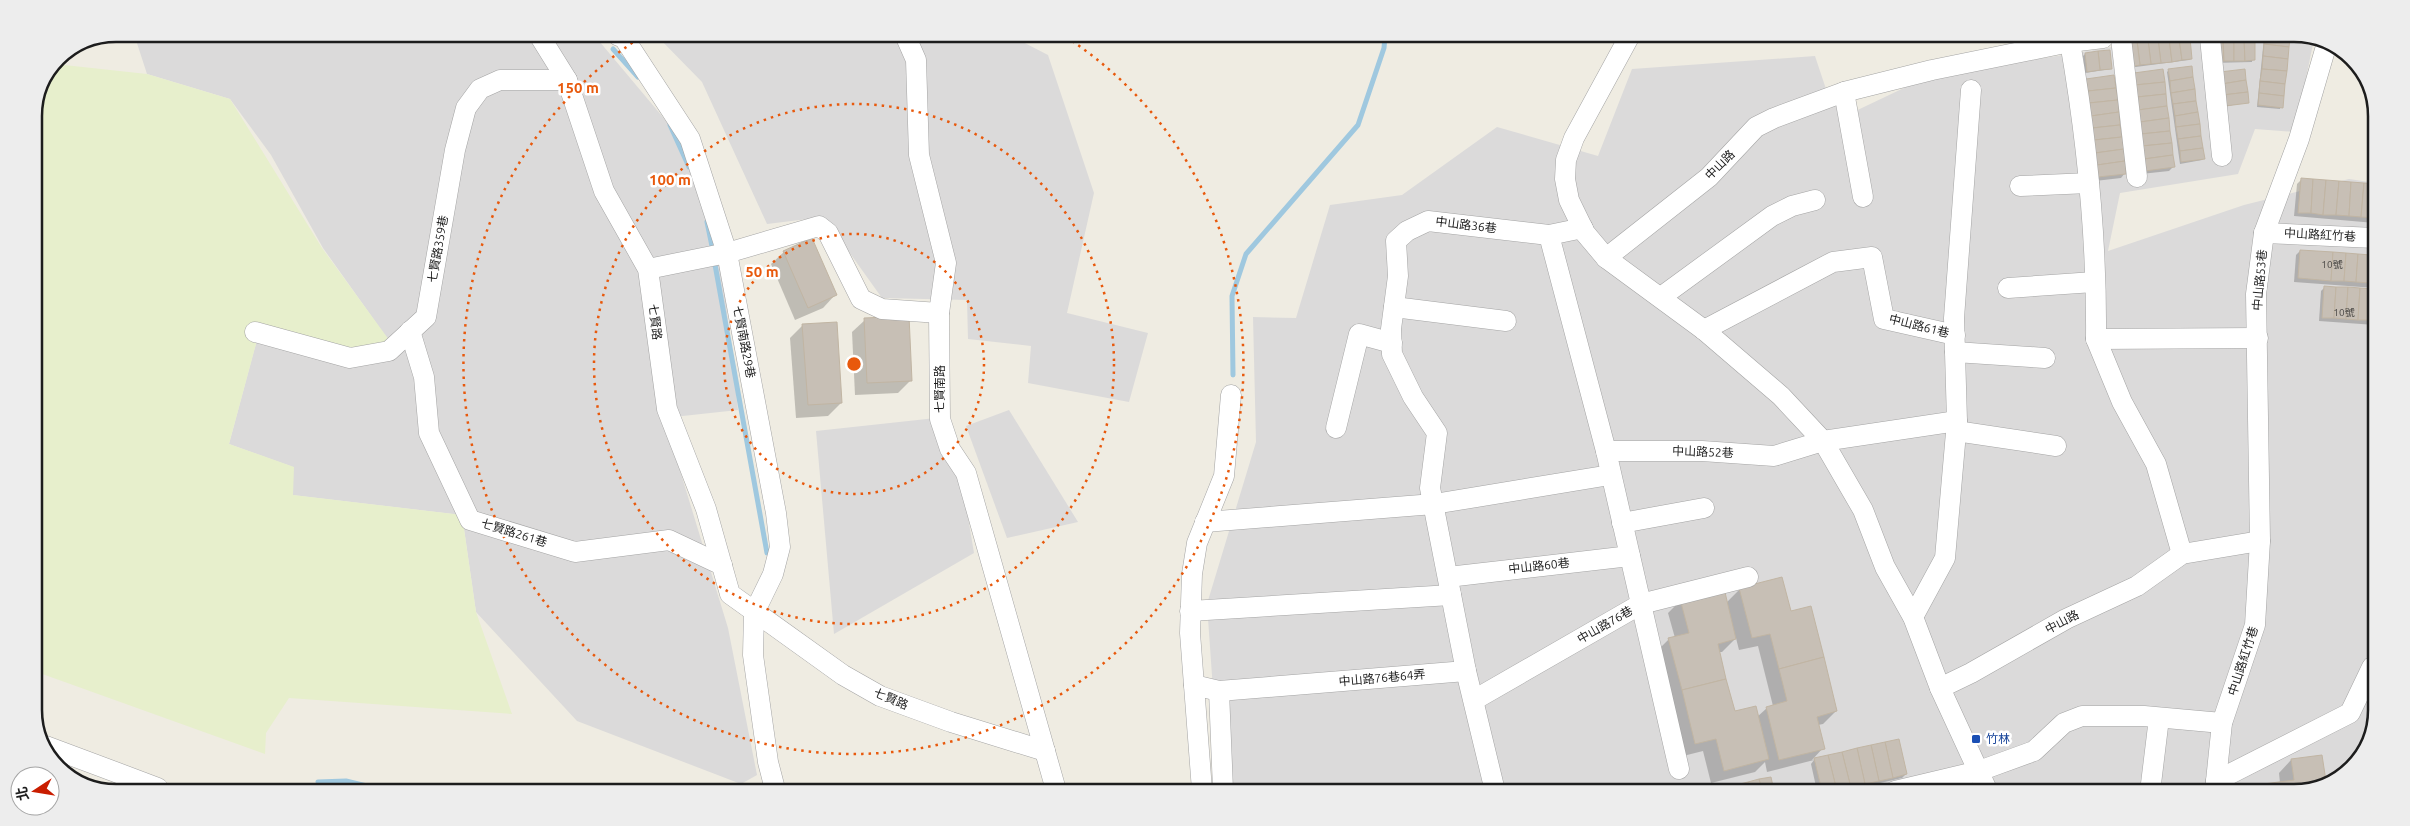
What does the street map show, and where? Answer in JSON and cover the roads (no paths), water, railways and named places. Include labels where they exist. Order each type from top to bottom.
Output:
[{"type":"street","name":"七賢路","points":[[543,42],[567,80],[604,191],[648,269],[667,409],[706,510],[730,594],[843,675],[880,696],[951,722],[1045,751]]},
{"type":"street","name":"七賢南路29巷","points":[[627,42],[690,139],[727,253],[776,513],[780,547],[773,574],[754,613]]},
{"type":"street","name":"七賢南路","points":[[908,42],[916,60],[919,156],[946,262],[939,313],[940,420],[950,449],[966,473],[1054,784]]},
{"type":"street","points":[[1627,42],[1574,138],[1566,160],[1565,179],[1569,200],[1582,228],[1606,258],[1704,330],[1781,396],[1823,441],[1863,510],[1885,567],[1913,617],[1940,688],[1985,784]]},
{"type":"street","points":[[2070,42],[2083,115],[2090,182],[2096,339],[2122,402],[2156,464],[2182,554]]},
{"type":"street","name":"中山路","points":[[1606,258],[1709,177],[1756,127],[1774,118],[1844,92],[1932,70],[2070,42]]},
{"type":"street","points":[[2121,42],[2137,177]]},
{"type":"street","points":[[2210,42],[2222,156]]},
{"type":"street","name":"中山路53巷","points":[[2258,338],[2256,294],[2264,232],[2300,139],[2325,50]]},
{"type":"street","name":"七賢路359巷","points":[[255,332],[350,358],[389,351],[426,317],[455,150],[466,108],[480,89],[500,80],[567,80]]},
{"type":"street","name":"中山路61巷","points":[[1704,330],[1833,262],[1872,257],[1884,319],[1955,343],[1954,318],[1971,90]]},
{"type":"street","points":[[1844,92],[1863,197]]},
{"type":"street","points":[[2020,186],[2090,182]]},
{"type":"street","points":[[1661,297],[1772,216],[1792,206],[1815,200]]},
{"type":"street","name":"中山路36巷","points":[[1434,504],[1430,488],[1437,433],[1413,397],[1392,354],[1394,307],[1398,276],[1396,241],[1407,231],[1428,220],[1549,235],[1582,228]]},
{"type":"street","points":[[648,269],[727,253],[820,226],[828,233],[861,299],[882,309],[939,313]]},
{"type":"street","name":"中山路紅竹巷","points":[[2264,232],[2367,238]]},
{"type":"street","points":[[1549,235],[1606,450],[1641,604],[1748,577]]},
{"type":"street","points":[[2008,288],[2094,282]]},
{"type":"street","points":[[1394,307],[1506,321]]},
{"type":"street","name":"七賢路261巷","points":[[410,330],[424,377],[429,433],[470,520],[575,552],[669,540],[722,565]]},
{"type":"street","points":[[1336,428],[1359,334],[1392,343]]},
{"type":"street","points":[[2096,339],[2258,338]]},
{"type":"street","name":"中山路紅竹巷","points":[[2217,784],[2222,723],[2255,625],[2260,540],[2258,338]]},
{"type":"street","points":[[1913,617],[1945,558],[1957,426],[1955,343],[2045,358]]},
{"type":"street","points":[[1202,784],[1190,611],[1192,574],[1197,543],[1224,476],[1231,395]]},
{"type":"street","points":[[1823,441],[1957,426],[2056,446]]},
{"type":"street","name":"中山路52巷","points":[[1606,450],[1702,451],[1774,456],[1823,441]]},
{"type":"street","points":[[1205,522],[1434,504],[1610,474]]},
{"type":"street","points":[[1434,504],[1466,671],[1493,784]]},
{"type":"street","points":[[1622,523],[1704,508]]},
{"type":"street","name":"中山路","points":[[1940,688],[1971,673],[2066,619],[2137,586],[2182,554],[2260,540]]},
{"type":"street","name":"中山路60巷","points":[[1450,586],[1630,556]]},
{"type":"street","points":[[1190,611],[1450,586]]},
{"type":"street","name":"中山路76巷","points":[[1474,700],[1641,604],[1679,769]]},
{"type":"street","points":[[754,613],[754,655],[768,762],[774,784]]},
{"type":"street","name":"中山路76巷64弄","points":[[1194,684],[1219,691],[1466,671]]},
{"type":"street","name":"中山路紅竹巷","points":[[2221,784],[2350,713],[2368,675]]},
{"type":"street","points":[[1219,691],[1223,784]]},
{"type":"street","points":[[1934,784],[1980,771],[2034,750],[2064,723],[2082,716],[2159,718],[2222,723]]},
{"type":"street","points":[[2151,784],[2159,718]]},
{"type":"street","points":[[55,749],[143,784]]},
{"type":"waterway","points":[[1233,375],[1232,296],[1246,254],[1358,125],[1384,42]]},
{"type":"waterway","points":[[613,49],[638,77]]},
{"type":"waterway","points":[[670,125],[689,167]]},
{"type":"waterway","points":[[707,222],[713,251]]},
{"type":"waterway","points":[[714,259],[767,553]]},
{"type":"waterway","points":[[318,782],[346,781],[358,784]]},
{"type":"place","name":"竹林","points":[[1976,739]]}]
